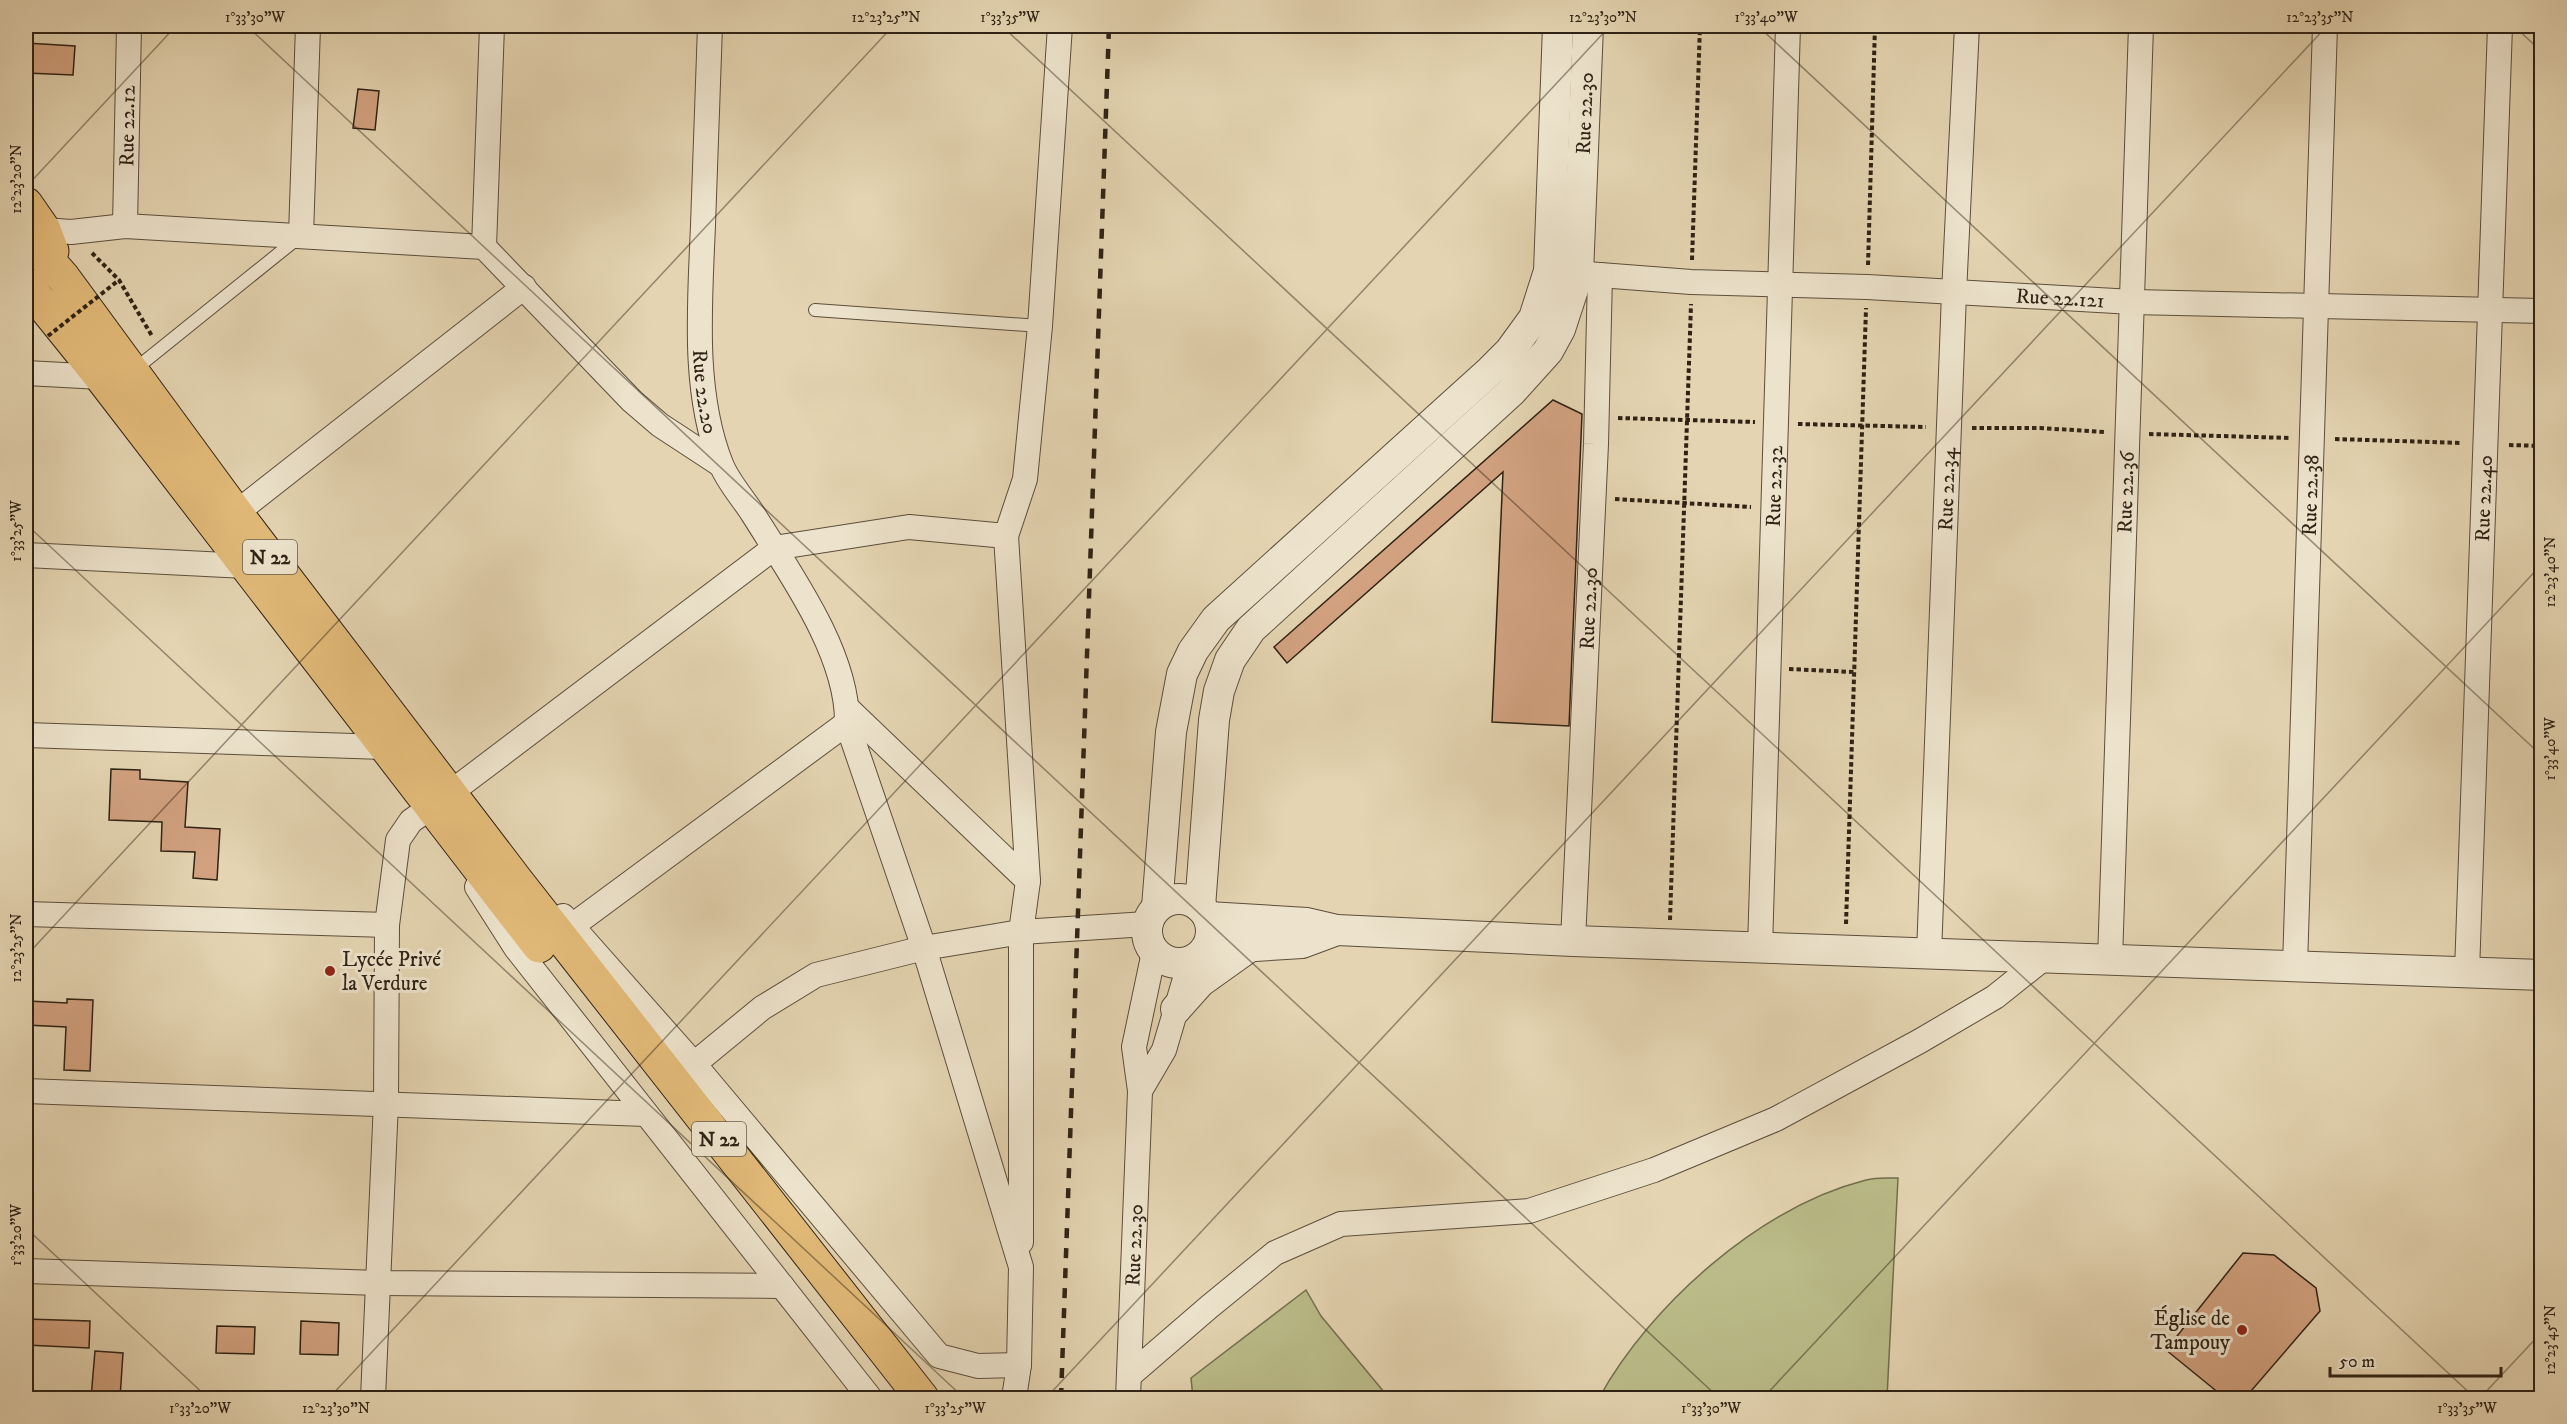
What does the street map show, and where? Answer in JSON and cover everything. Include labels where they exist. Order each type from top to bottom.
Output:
[{"type":"main road","name":"N 22","points":[[42,225],[63,278],[117,374],[246,566],[384,747],[441,800],[922,1398]]},
{"type":"main road","name":"N 22","points":[[30,291],[117,374],[236,513],[441,800],[898,1398]]},
{"type":"street","name":"Rue 22.12","points":[[125,226],[129,26]]},
{"type":"street","points":[[301,235],[308,26]]},
{"type":"street","points":[[484,247],[492,26]]},
{"type":"street","name":"Rue 22.20","points":[[710,26],[700,297],[701,369],[707,410],[721,465],[817,621],[832,654],[847,716],[924,948],[1021,1266]]},
{"type":"street","points":[[1014,1398],[1019,1365],[1021,1266],[1021,932],[1028,881],[1006,536],[1025,479],[1040,326],[1060,26]]},
{"type":"street","name":"Rue 22.30","points":[[1558,26],[1575,273],[1596,417],[1574,941]]},
{"type":"street","name":"Rue 22.30","points":[[1575,273],[1588,26]]},
{"type":"street","name":"Rue 22.32","points":[[1760,948],[1788,26]]},
{"type":"street","name":"Rue 22.34","points":[[1929,954],[1954,293],[1967,26]]},
{"type":"street","name":"Rue 22.36","points":[[2110,960],[2141,26]]},
{"type":"street","name":"Rue 22.38","points":[[2295,966],[2325,26]]},
{"type":"street","name":"Rue 22.40","points":[[2467,972],[2500,26]]},
{"type":"street","points":[[42,225],[125,226],[484,247],[632,401],[660,425],[721,465]]},
{"type":"street","points":[[1140,1091],[1164,1050],[1176,1009],[1198,956],[1211,934],[1204,912],[1214,720],[1219,691],[1230,660],[1251,629],[1511,392],[1532,370],[1548,351],[1560,329],[1575,273]]},
{"type":"street","points":[[1337,930],[1302,943],[1250,946],[1170,963],[1154,952],[1149,944],[1171,732],[1182,674],[1193,651],[1216,619],[1510,351],[1534,318],[1575,273]]},
{"type":"street","name":"Rue 22.121","points":[[1575,273],[1691,282],[1867,287],[2133,302],[2541,310]]},
{"type":"street","points":[[236,513],[524,287]]},
{"type":"street","points":[[26,373],[117,374]]},
{"type":"street","points":[[373,1398],[386,1102],[387,925],[398,840],[411,821],[774,548],[909,527],[1006,536]]},
{"type":"street","points":[[26,555],[246,566]]},
{"type":"street","points":[[572,926],[847,716],[1028,881]]},
{"type":"street","points":[[26,735],[384,747]]},
{"type":"street","points":[[441,800],[523,866],[572,926],[694,1064],[939,1356],[978,1366],[1019,1365]]},
{"type":"street","points":[[441,800],[490,908],[516,948],[870,1398]]},
{"type":"street","points":[[694,1064],[762,1008],[816,975],[924,948],[1021,932],[1152,915],[1165,902],[1184,899],[1204,912],[1306,923],[1337,930],[1670,945],[2541,975]]},
{"type":"street","points":[[26,914],[387,925]]},
{"type":"street","points":[[1176,1009],[1200,982],[1250,946]]},
{"type":"street","name":"Rue 22.30","points":[[1129,1387],[1140,1091],[1134,1047],[1154,952]]},
{"type":"street","points":[[1129,1387],[1209,1307],[1275,1253],[1341,1224],[1529,1211],[1654,1170],[1776,1119],[1920,1041],[1995,997],[2044,958]]},
{"type":"street","points":[[26,1091],[386,1102],[646,1114]]},
{"type":"street","points":[[26,1271],[378,1283],[782,1286]]},
{"type":"lane","points":[[117,374],[161,349],[301,235]]},
{"type":"lane","points":[[815,310],[1040,326]]},
{"type":"path","points":[[1670,945],[1700,26]]},
{"type":"path","points":[[1845,951],[1875,26]]},
{"type":"path","points":[[42,225],[119,280],[161,349]]},
{"type":"path","points":[[48,336],[119,280]]},
{"type":"path","points":[[1596,417],[1949,428],[2040,428],[2127,433],[2541,446]]},
{"type":"path","points":[[1593,498],[1773,508]]},
{"type":"path","points":[[1768,669],[1854,672]]},
{"type":"green space","points":[[1898,1178],[1887,1398],[1599,1398],[1621,1363],[1678,1295],[1712,1264],[1749,1236],[1787,1212],[1826,1193],[1870,1179]]},
{"type":"green space","points":[[1306,1290],[1321,1316],[1389,1398],[1193,1398],[1191,1378]]},
{"type":"building","points":[[26,43],[75,46],[73,75],[26,73]]},
{"type":"building","points":[[358,89],[379,91],[375,130],[353,128]]},
{"type":"building","points":[[1553,400],[1582,414],[1569,726],[1492,722],[1503,472],[1287,663],[1274,647]]},
{"type":"building","points":[[111,769],[140,770],[140,779],[188,782],[185,827],[220,829],[217,880],[193,878],[195,852],[161,851],[162,822],[109,820]]},
{"type":"building","points":[[67,999],[93,1000],[90,1071],[64,1070],[66,1027],[26,1025],[28,1001],[67,1003]]},
{"type":"building","name":"Église de Tampouy","points":[[2243,1253],[2274,1255],[2316,1288],[2320,1311],[2245,1398],[2225,1398],[2166,1350]]},
{"type":"building","points":[[26,1319],[90,1321],[89,1348],[26,1345]]},
{"type":"building","points":[[301,1321],[339,1323],[338,1355],[300,1354]]},
{"type":"building","points":[[217,1326],[255,1327],[254,1354],[216,1353]]},
{"type":"building","points":[[95,1351],[123,1353],[120,1398],[91,1398]]},
{"type":"railway","points":[[1061,1398],[1109,26]]},
{"type":"place","name":"Lycée Privé la Verdure","points":[[330,971]]},
{"type":"place","name":"Église de Tampouy","points":[[2242,1330]]}]
